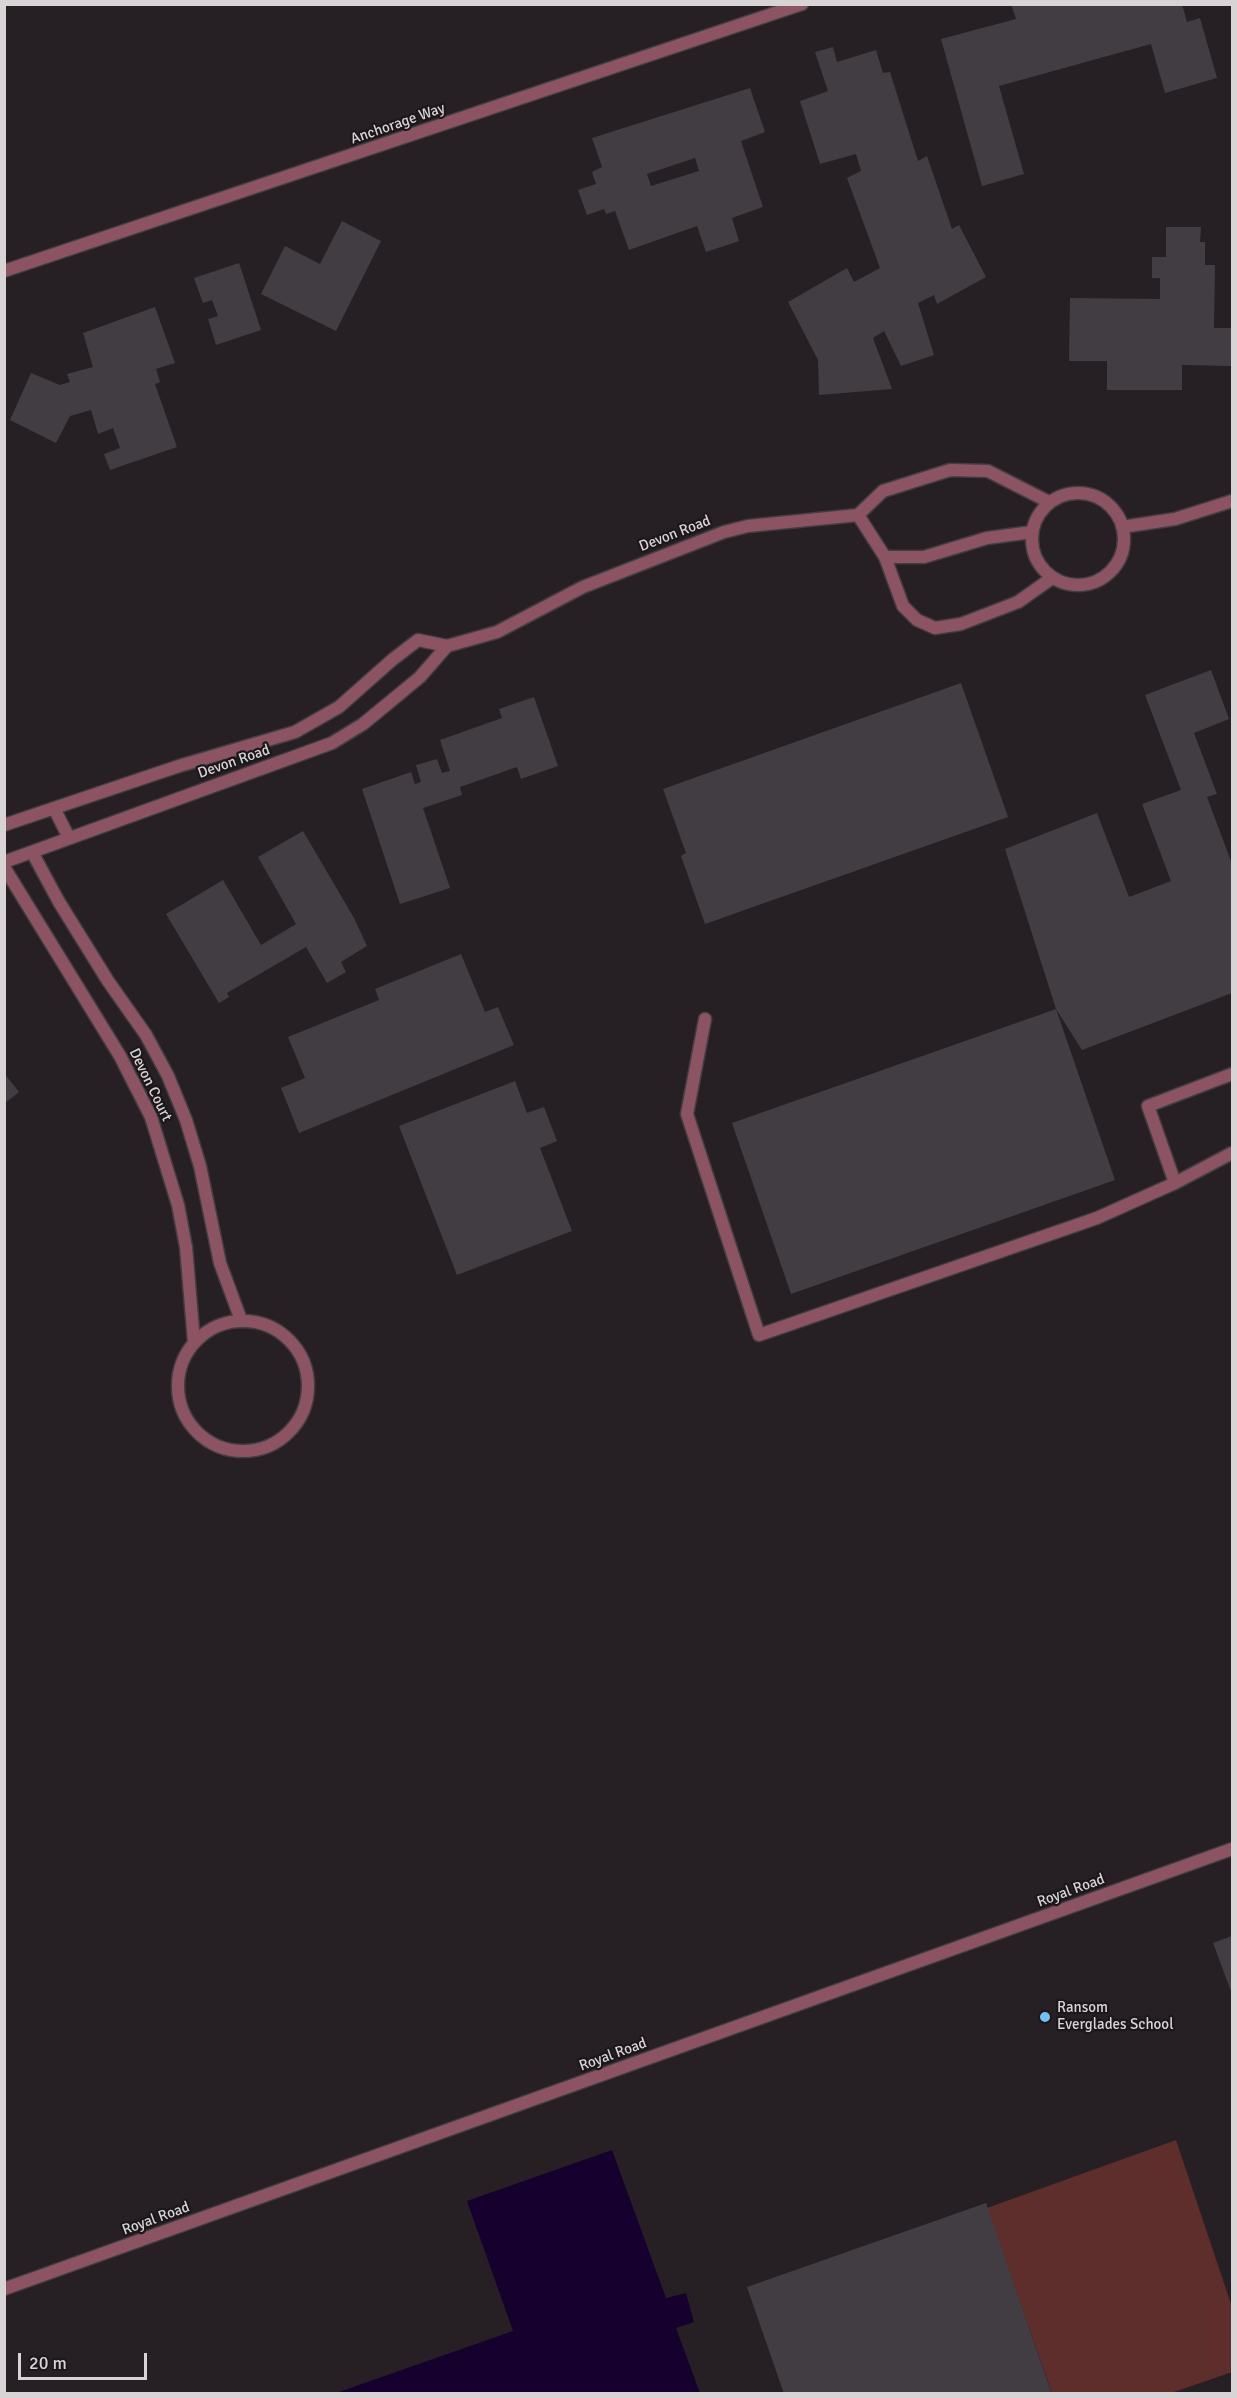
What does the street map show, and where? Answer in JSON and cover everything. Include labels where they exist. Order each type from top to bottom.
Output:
[{"type":"street","name":"Anchorage Way","points":[[4,271],[802,4]]},
{"type":"street","points":[[1049,502],[988,471],[950,470],[883,491],[858,515],[885,557],[903,606],[917,620],[935,628],[961,624],[1018,602],[1052,578]]},
{"type":"street","points":[[1076,492],[1090,494],[1103,500],[1114,510],[1125,537],[1123,552],[1107,576],[1093,583],[1079,586],[1065,584],[1052,578],[1041,568],[1034,555],[1032,532],[1039,513],[1049,502],[1062,495],[1076,492]]},
{"type":"street","points":[[1122,527],[1175,519],[1233,501]]},
{"type":"street","name":"Devon Road","points":[[4,825],[179,766],[295,732],[339,707],[418,640],[447,646],[497,632],[583,587],[724,532],[748,526],[858,515]]},
{"type":"street","points":[[885,557],[924,557],[987,538],[1032,532]]},
{"type":"street","name":"Devon Road","points":[[4,862],[332,743],[363,724],[420,677],[447,646]]},
{"type":"street","points":[[54,808],[69,838]]},
{"type":"street","name":"Devon Court","points":[[32,852],[59,902],[108,981],[146,1035],[168,1076],[186,1120],[200,1166],[220,1263],[241,1320]]},
{"type":"street","name":"Devon Court","points":[[4,867],[120,1056],[150,1117],[178,1205],[186,1247],[194,1342]]},
{"type":"street","points":[[705,1019],[687,1114],[759,1335],[1097,1218],[1233,1153]]},
{"type":"street","points":[[1175,1182],[1148,1107],[1233,1074]]},
{"type":"street","points":[[241,1320],[261,1323],[280,1332],[295,1347],[305,1365],[308,1386],[305,1407],[295,1425],[280,1440],[261,1449],[240,1451],[219,1447],[201,1437],[188,1421],[179,1401],[178,1380],[183,1360],[194,1342],[207,1331],[223,1323],[241,1320]]},
{"type":"street","name":"Royal Road","points":[[4,2289],[1233,1849]]},
{"type":"shaded area","points":[[1176,2140],[1232,2307],[1232,2372],[1171,2393],[1052,2393],[987,2208]]},
{"type":"shaded area","points":[[612,2150],[666,2298],[686,2293],[694,2322],[676,2328],[700,2393],[336,2393],[513,2331],[467,2201]]},
{"type":"building","points":[[1011,4],[1182,4],[1187,22],[1200,18],[1217,78],[1165,93],[1151,44],[999,86],[1024,174],[982,186],[941,39],[1016,19]]},
{"type":"building","points":[[833,47],[837,62],[876,50],[883,73],[890,72],[918,161],[927,156],[952,229],[959,225],[986,277],[937,304],[934,295],[918,303],[934,355],[901,366],[884,331],[873,338],[892,389],[819,395],[818,360],[788,302],[847,268],[854,282],[880,268],[847,178],[861,171],[856,154],[820,164],[800,101],[828,91],[815,52]]},
{"type":"building","points":[[750,88],[765,132],[741,141],[763,207],[732,218],[739,241],[706,252],[697,226],[629,250],[615,211],[606,214],[604,209],[587,215],[578,190],[596,184],[592,172],[602,167],[592,138]],"holes":[[[695,158],[699,171],[651,186],[647,174]]]},
{"type":"building","points":[[342,221],[381,241],[336,331],[261,294],[285,246],[320,264]]},
{"type":"building","points":[[1166,227],[1201,227],[1200,242],[1205,242],[1205,265],[1215,265],[1214,328],[1231,328],[1231,366],[1182,365],[1182,390],[1107,390],[1107,361],[1069,361],[1070,298],[1160,299],[1160,278],[1152,278],[1152,257],[1166,257]]},
{"type":"building","points":[[239,263],[261,330],[216,345],[208,319],[218,316],[212,300],[203,303],[194,278]]},
{"type":"building","points":[[155,307],[175,363],[156,369],[160,382],[155,384],[177,447],[110,470],[104,454],[120,448],[113,428],[98,434],[91,410],[70,416],[56,443],[10,420],[31,373],[60,385],[70,382],[67,374],[93,367],[83,333]]},
{"type":"building","points":[[1211,670],[1229,719],[1194,733],[1217,794],[1207,797],[1232,864],[1232,993],[1082,1050],[1056,1009],[1005,849],[1097,813],[1129,897],[1171,881],[1142,804],[1181,790],[1145,695]]},
{"type":"building","points":[[961,683],[1008,817],[705,924],[681,856],[686,853],[663,789]]},
{"type":"building","points":[[534,697],[558,766],[521,779],[517,767],[460,787],[462,795],[423,808],[450,888],[400,904],[362,789],[411,772],[415,784],[421,782],[416,765],[437,759],[442,773],[450,771],[440,740],[502,718],[499,709]]},
{"type":"building","points":[[303,831],[354,918],[367,946],[341,962],[346,972],[327,983],[306,947],[227,993],[229,997],[219,1003],[166,914],[223,880],[261,945],[296,924],[258,857]]},
{"type":"building","points":[[461,954],[485,1012],[498,1007],[514,1045],[299,1133],[281,1088],[305,1078],[288,1037],[379,1000],[375,989]]},
{"type":"building","points":[[1056,1009],[1115,1180],[791,1294],[732,1123]]},
{"type":"building","points":[[4,1073],[19,1092],[4,1104]]},
{"type":"building","points":[[515,1081],[527,1113],[544,1107],[557,1141],[540,1148],[572,1231],[457,1275],[399,1126]]},
{"type":"building","points":[[1232,1936],[1232,1994],[1213,1943]]},
{"type":"building","points":[[986,2203],[1052,2394],[784,2394],[747,2287]]},
{"type":"place","name":"Ransom Everglades School","points":[[1045,2017]]}]
